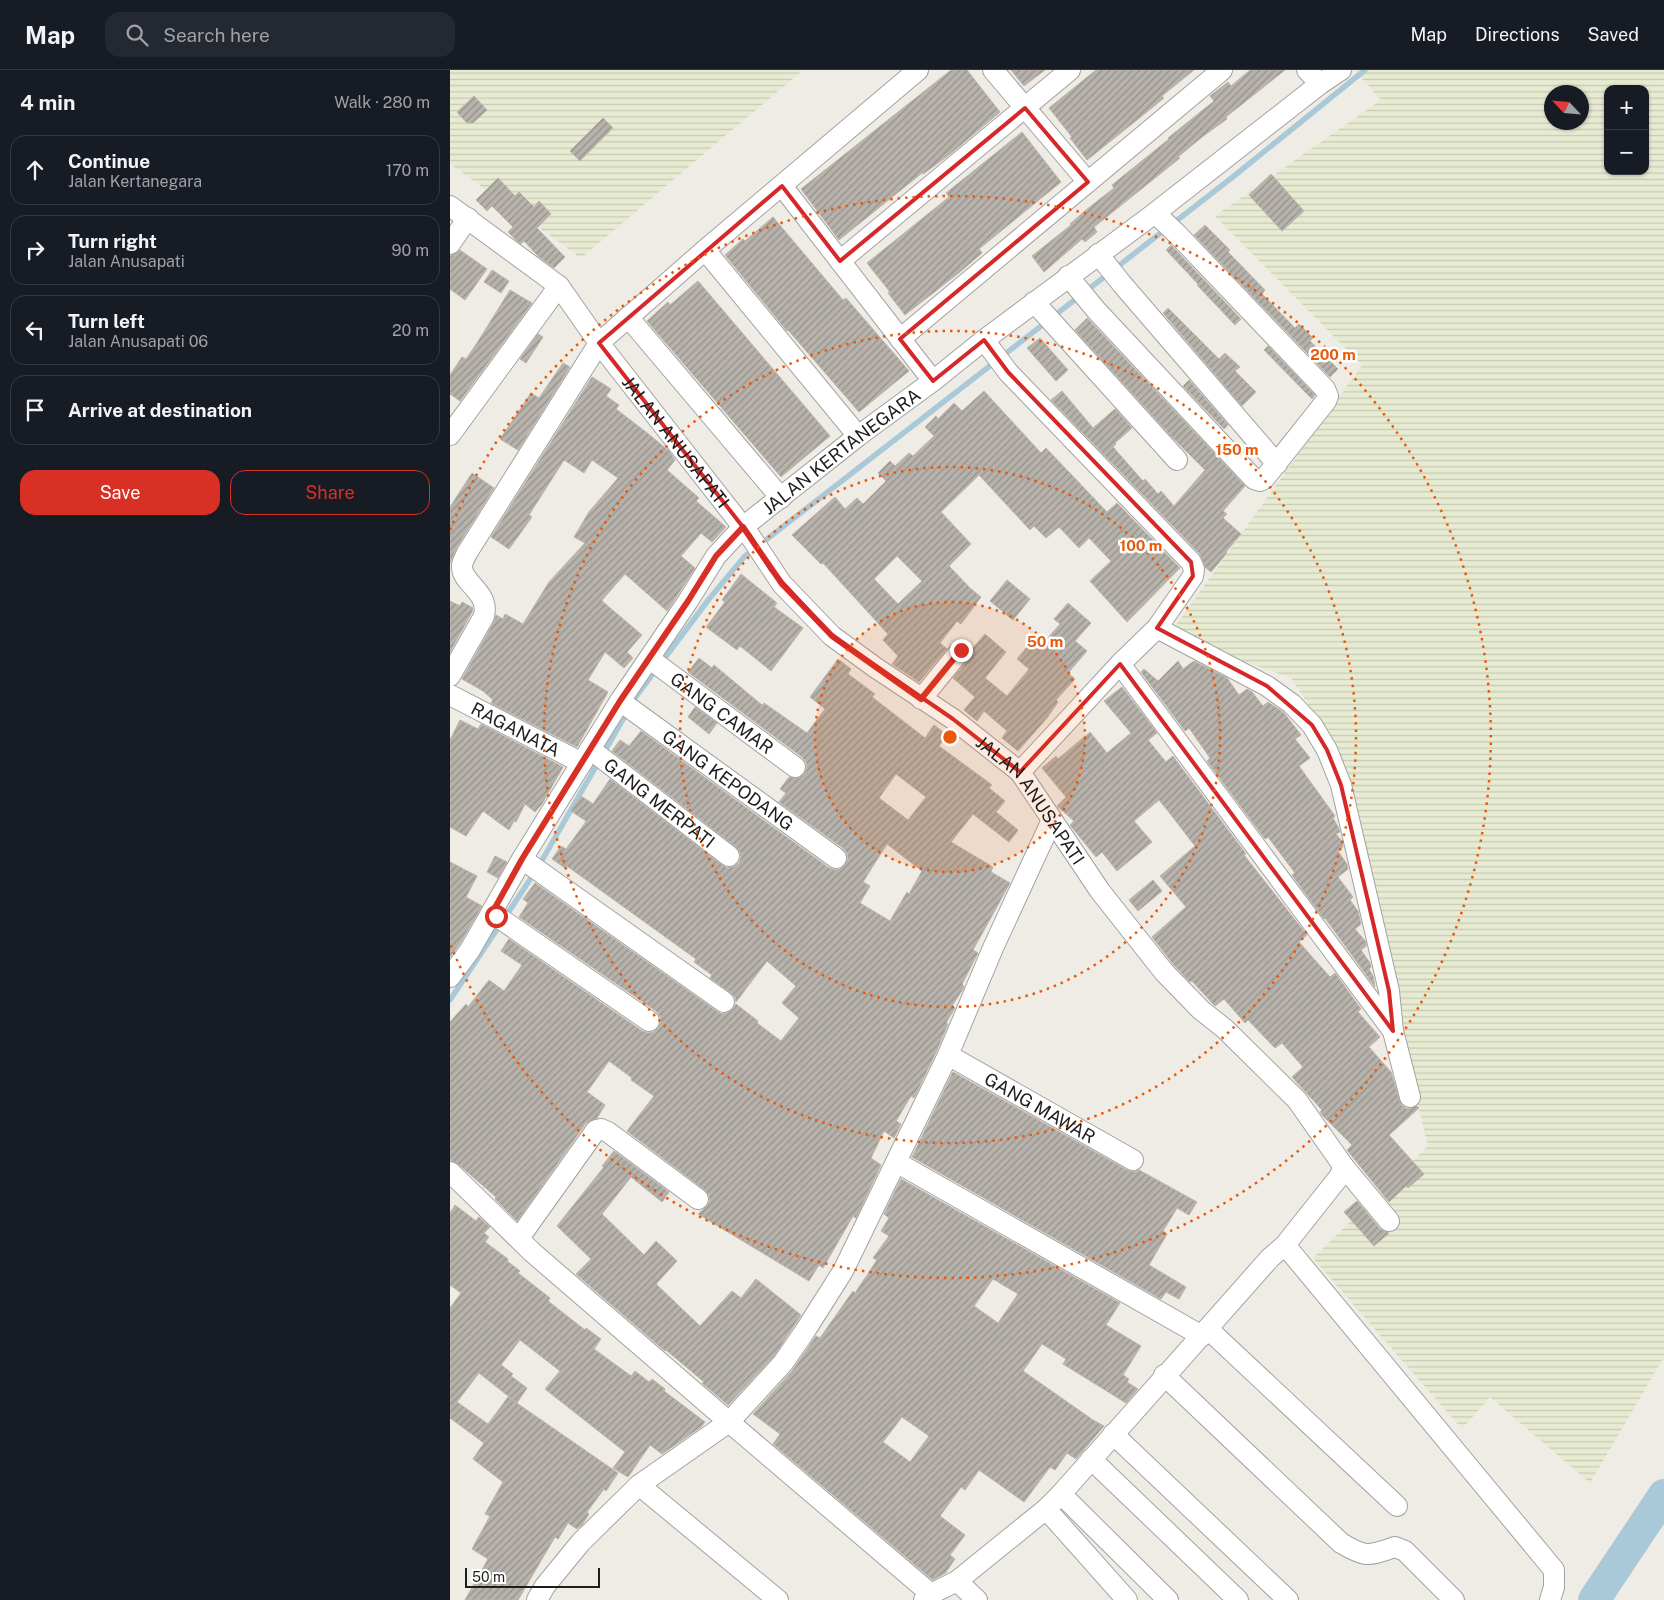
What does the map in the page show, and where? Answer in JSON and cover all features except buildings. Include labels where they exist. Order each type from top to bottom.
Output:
[{"type":"street","points":[[450,676],[484,616],[486,608],[483,599],[463,572],[462,565],[467,553],[599,343],[705,250],[918,70]]},
{"type":"street","points":[[993,70],[1088,182]]},
{"type":"street","points":[[840,261],[1070,70]]},
{"type":"street","points":[[900,338],[1222,70]]},
{"type":"street","name":"JALAN KERTANEGARA","points":[[450,976],[470,950],[500,918],[594,758],[654,663],[716,556],[746,532],[781,498],[858,436],[985,341],[1043,312],[1073,282],[1158,216],[1314,77],[1341,70]]},
{"type":"street","points":[[782,186],[933,381]]},
{"type":"street","name":"JALAN ANUSAPATI","points":[[450,206],[558,286],[599,343],[746,532],[772,570],[795,599],[832,636],[921,699],[953,719],[1020,772],[1100,891],[1164,972],[1200,1010],[1225,1029],[1297,1100],[1344,1167],[1388,1221]]},
{"type":"street","points":[[1073,282],[1096,310],[1254,479],[1260,481],[1264,479],[1278,464],[1328,396],[1325,389],[1158,216]]},
{"type":"street","points":[[450,244],[468,218]]},
{"type":"street","points":[[705,250],[858,436]]},
{"type":"street","points":[[1102,258],[1122,284],[1278,464]]},
{"type":"street","points":[[450,435],[558,286]]},
{"type":"street","points":[[1043,312],[1177,460]]},
{"type":"street","points":[[628,317],[781,498]]},
{"type":"street","points":[[985,341],[1008,372],[1191,562],[1194,569],[1193,576],[1156,628],[1020,772]]},
{"type":"street","points":[[1156,628],[1267,686],[1292,704],[1312,725],[1327,750],[1343,794],[1389,991],[1393,1031],[1410,1097]]},
{"type":"street","points":[[921,699],[961,650]]},
{"type":"street","name":"GANG CAMAR","points":[[654,663],[795,767]]},
{"type":"street","points":[[1120,664],[1393,1031]]},
{"type":"street","name":"RAGANATA","points":[[450,695],[594,758]]},
{"type":"street","name":"GANG KEPODANG","points":[[627,706],[836,858]]},
{"type":"street","name":"GANG MERPATI","points":[[594,758],[729,856]]},
{"type":"street","points":[[537,1600],[581,1542],[638,1485],[729,1422],[783,1363],[805,1331],[843,1271],[948,1055],[993,948],[1052,820]]},
{"type":"street","points":[[531,865],[724,1002]]},
{"type":"street","points":[[500,918],[648,1021]]},
{"type":"street","name":"GANG MAWAR","points":[[948,1055],[1133,1160]]},
{"type":"street","points":[[518,1238],[596,1130],[601,1129],[608,1132],[698,1199]]},
{"type":"street","points":[[896,1162],[1205,1332],[1397,1506]]},
{"type":"street","points":[[450,1172],[540,1259],[928,1597],[957,1581],[1046,1509],[1061,1494],[1164,1375],[1205,1332],[1270,1258],[1285,1245],[1339,1178],[1344,1167]]},
{"type":"street","points":[[1285,1245],[1554,1570],[1554,1587],[1550,1600]]},
{"type":"street","points":[[1164,1375],[1341,1543],[1361,1554],[1371,1555],[1395,1547],[1405,1551],[1454,1600]]},
{"type":"street","points":[[1113,1434],[1288,1600]]},
{"type":"street","points":[[1091,1459],[1238,1600]]},
{"type":"street","points":[[638,1485],[778,1600]]},
{"type":"street","points":[[1061,1494],[1168,1600]]},
{"type":"street","points":[[1046,1509],[1127,1600]]},
{"type":"street","points":[[957,1581],[977,1600]]},
{"type":"highlighted area","points":[[1025,108],[1088,182],[900,339],[933,381],[984,340],[1008,372],[1191,562],[1193,576],[1157,628],[1267,686],[1312,725],[1327,750],[1341,785],[1389,991],[1393,1031],[1120,664],[1020,772],[953,719],[832,636],[771,570],[750,536],[599,343],[782,186],[840,261]]},
{"type":"green space","points":[[450,70],[803,70],[581,258],[450,164]]},
{"type":"green space","points":[[1355,70],[1664,70],[1664,1357],[1590,1483],[1490,1397],[1462,1429],[1313,1258],[1428,1146],[1331,739],[1291,678],[1169,635],[1362,365],[1215,216],[1381,100]]},
{"type":"waterway","points":[[450,1000],[537,869],[637,695],[709,599],[744,557],[1234,176],[1365,70]]},
{"type":"waterway","points":[[1594,1600],[1664,1495]]},
{"type":"route","points":[[496,916],[492,913],[522,859],[620,701],[650,659],[716,556],[743,527],[782,584],[832,636],[921,699],[961,650]]}]
